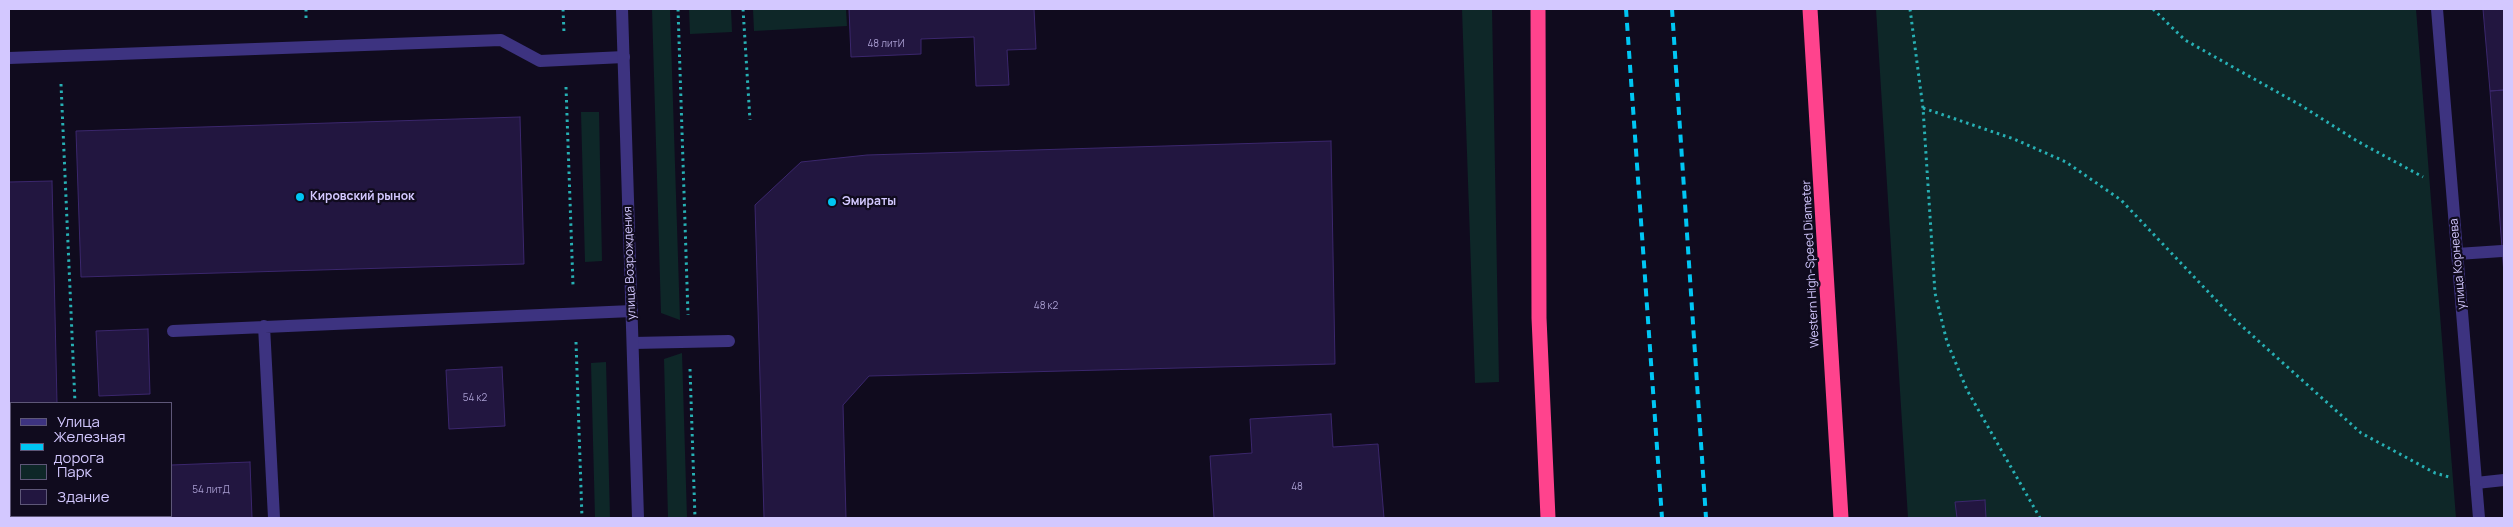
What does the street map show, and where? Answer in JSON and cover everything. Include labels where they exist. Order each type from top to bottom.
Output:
[{"type":"highway","points":[[1538,9],[1539,318],[1548,518]]},
{"type":"highway","name":"Western High-Speed Diameter","points":[[1810,9],[1841,518]]},
{"type":"street","name":"улица Возрождения","points":[[622,9],[638,518]]},
{"type":"street","name":"улица Корнеева","points":[[2438,9],[2479,518]]},
{"type":"street","points":[[9,58],[501,40],[540,61],[624,57]]},
{"type":"street","points":[[2457,254],[2502,251]]},
{"type":"street","points":[[173,331],[632,311]]},
{"type":"street","points":[[264,326],[274,518]]},
{"type":"street","points":[[633,344],[729,341]]},
{"type":"street","points":[[2476,482],[2504,480]]},
{"type":"path","points":[[563,9],[582,518]]},
{"type":"path","points":[[678,9],[695,518]]},
{"type":"path","points":[[743,9],[750,120]]},
{"type":"path","points":[[1910,9],[1923,108],[1935,293],[1947,342],[1967,390],[2040,518]]},
{"type":"path","points":[[2153,9],[2185,40],[2302,106],[2357,141],[2453,192]]},
{"type":"path","points":[[59,56],[76,402]]},
{"type":"path","points":[[1923,108],[2014,139],[2066,162],[2122,200],[2234,319],[2361,433],[2435,473],[2457,480],[2476,482]]},
{"type":"green space","points":[[652,9],[670,9],[680,320],[661,313]]},
{"type":"green space","points":[[689,9],[731,9],[732,32],[690,34]]},
{"type":"green space","points":[[753,9],[846,9],[847,26],[754,31]]},
{"type":"green space","points":[[1462,9],[1492,9],[1499,382],[1475,383]]},
{"type":"green space","points":[[1876,9],[2416,9],[2456,518],[1908,518]]},
{"type":"green space","points":[[581,112],[599,112],[602,261],[585,262]]},
{"type":"green space","points":[[682,353],[687,518],[668,518],[664,359]]},
{"type":"green space","points":[[606,362],[610,518],[595,518],[591,363]]},
{"type":"building","points":[[849,9],[1034,9],[1036,49],[1007,50],[1009,85],[976,86],[974,37],[921,39],[921,54],[851,57]]},
{"type":"building","points":[[2483,9],[2504,9],[2504,90],[2490,91]]},
{"type":"building","points":[[2504,90],[2504,274],[2490,91]]},
{"type":"building","name":"Кировский рынок","points":[[520,117],[524,264],[81,277],[76,131]]},
{"type":"building","points":[[1331,141],[1335,364],[869,376],[843,405],[846,518],[764,518],[755,205],[801,162],[867,155]]},
{"type":"building","points":[[52,181],[57,402],[10,402],[10,414],[9,414],[9,182]]},
{"type":"building","points":[[148,329],[150,394],[99,396],[96,331]]},
{"type":"building","points":[[502,367],[505,426],[449,429],[446,370]]},
{"type":"building","points":[[1331,414],[1333,447],[1378,444],[1384,518],[1214,518],[1210,456],[1252,453],[1250,419]]},
{"type":"building","points":[[9,458],[10,517],[73,517],[73,518],[9,518]]},
{"type":"building","points":[[250,462],[252,518],[147,518],[172,517],[172,465]]},
{"type":"building","points":[[1985,500],[1986,518],[1957,518],[1955,502]]},
{"type":"railway","points":[[1626,9],[1662,518]]},
{"type":"railway","points":[[1672,9],[1706,518]]},
{"type":"place","name":"Кировский рынок","points":[[300,197]]},
{"type":"place","name":"Эмираты","points":[[832,202]]}]
